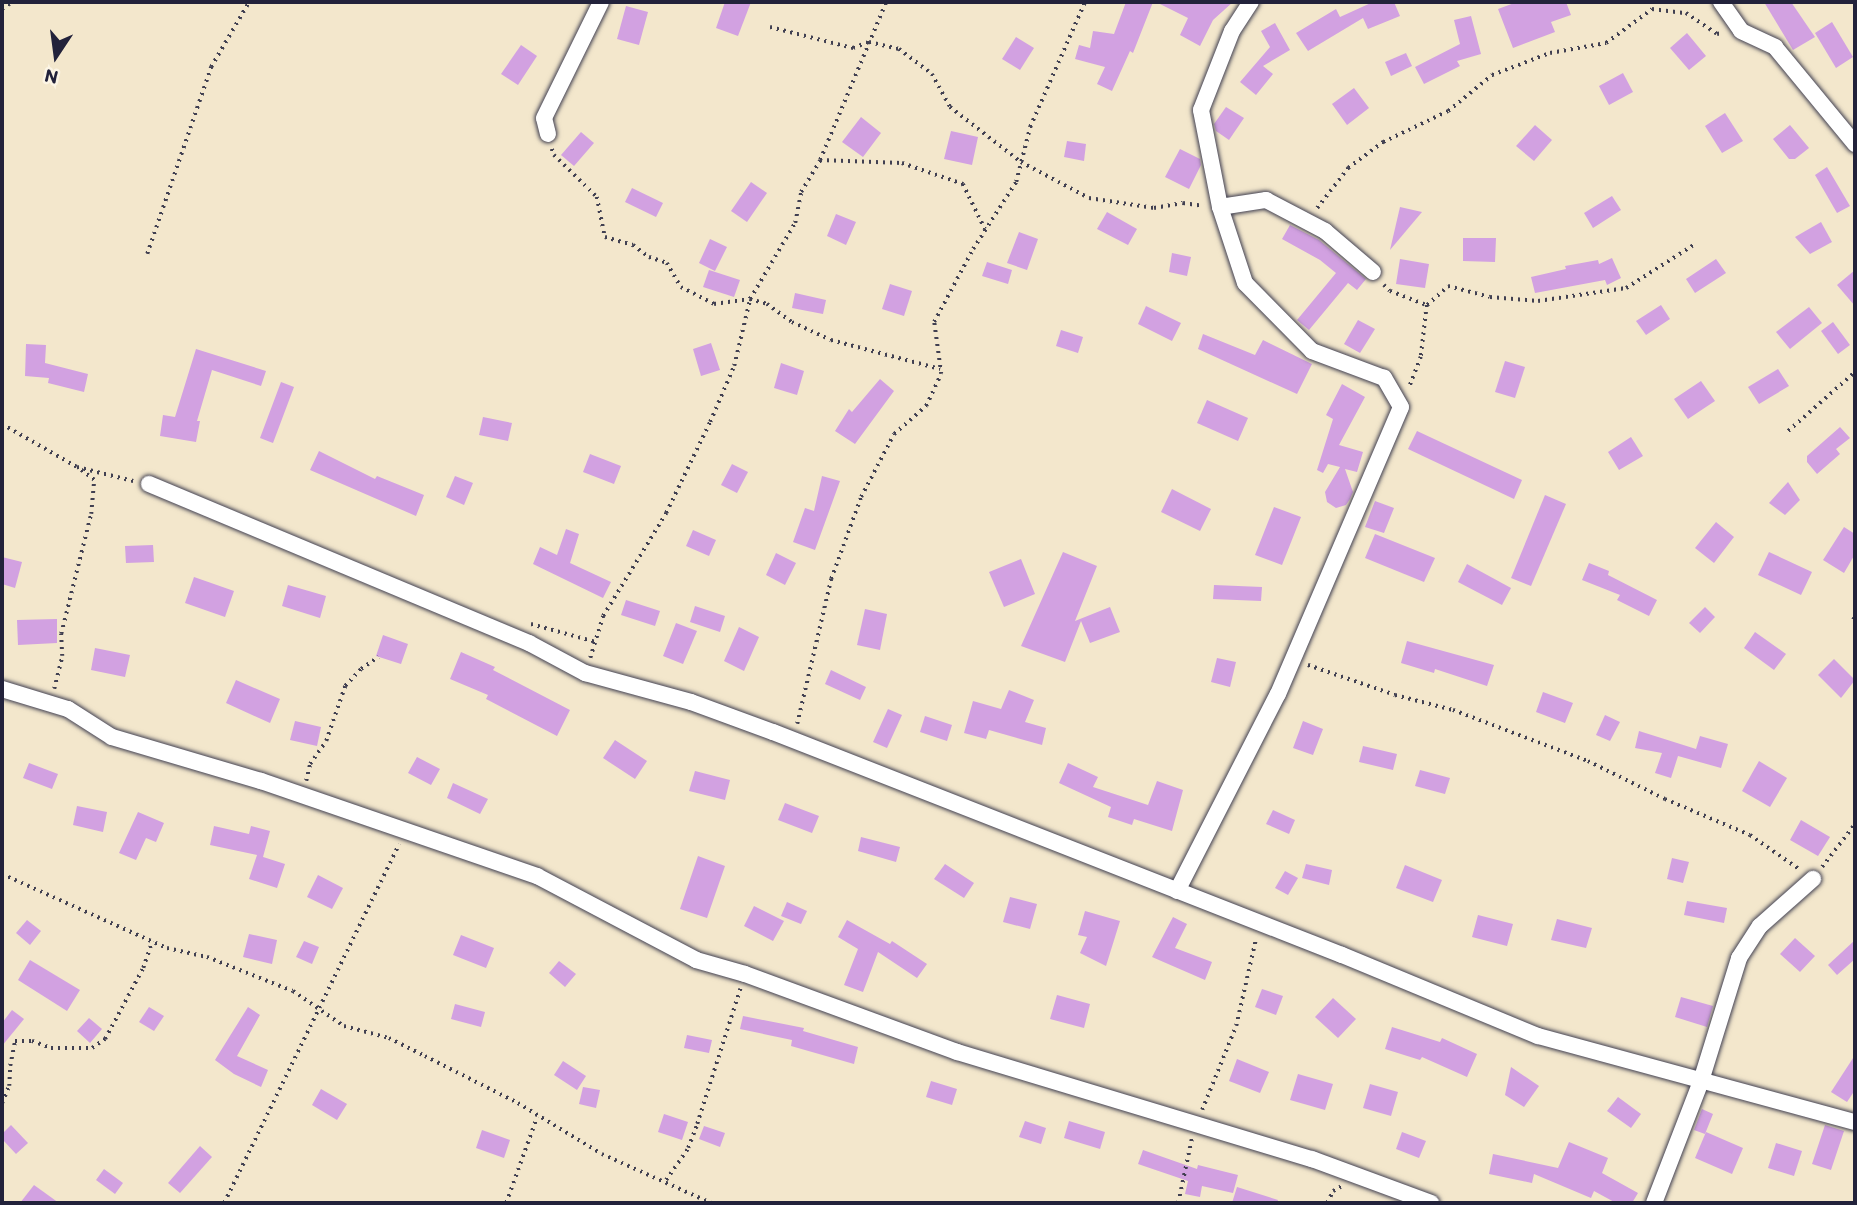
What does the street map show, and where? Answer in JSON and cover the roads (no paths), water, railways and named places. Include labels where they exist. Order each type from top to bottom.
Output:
[{"type":"street","points":[[548,134],[544,118],[601,2]]},
{"type":"street","points":[[1177,891],[1292,662],[1401,407],[1384,378],[1312,351],[1245,283],[1220,207],[1201,110],[1232,31],[1251,2]]},
{"type":"street","points":[[1721,2],[1741,31],[1775,47],[1855,144]]},
{"type":"street","points":[[1220,207],[1266,200],[1325,231],[1373,272]]},
{"type":"street","points":[[149,484],[513,636],[585,673],[691,702],[792,740],[1260,923],[1538,1036],[1855,1122]]},
{"type":"street","points":[[2,689],[68,709],[112,737],[261,781],[405,833],[537,876],[696,960],[745,974],[957,1052],[1312,1159],[1431,1203]]},
{"type":"street","points":[[1654,1203],[1701,1081],[1739,958],[1760,926],[1813,879]]}]
